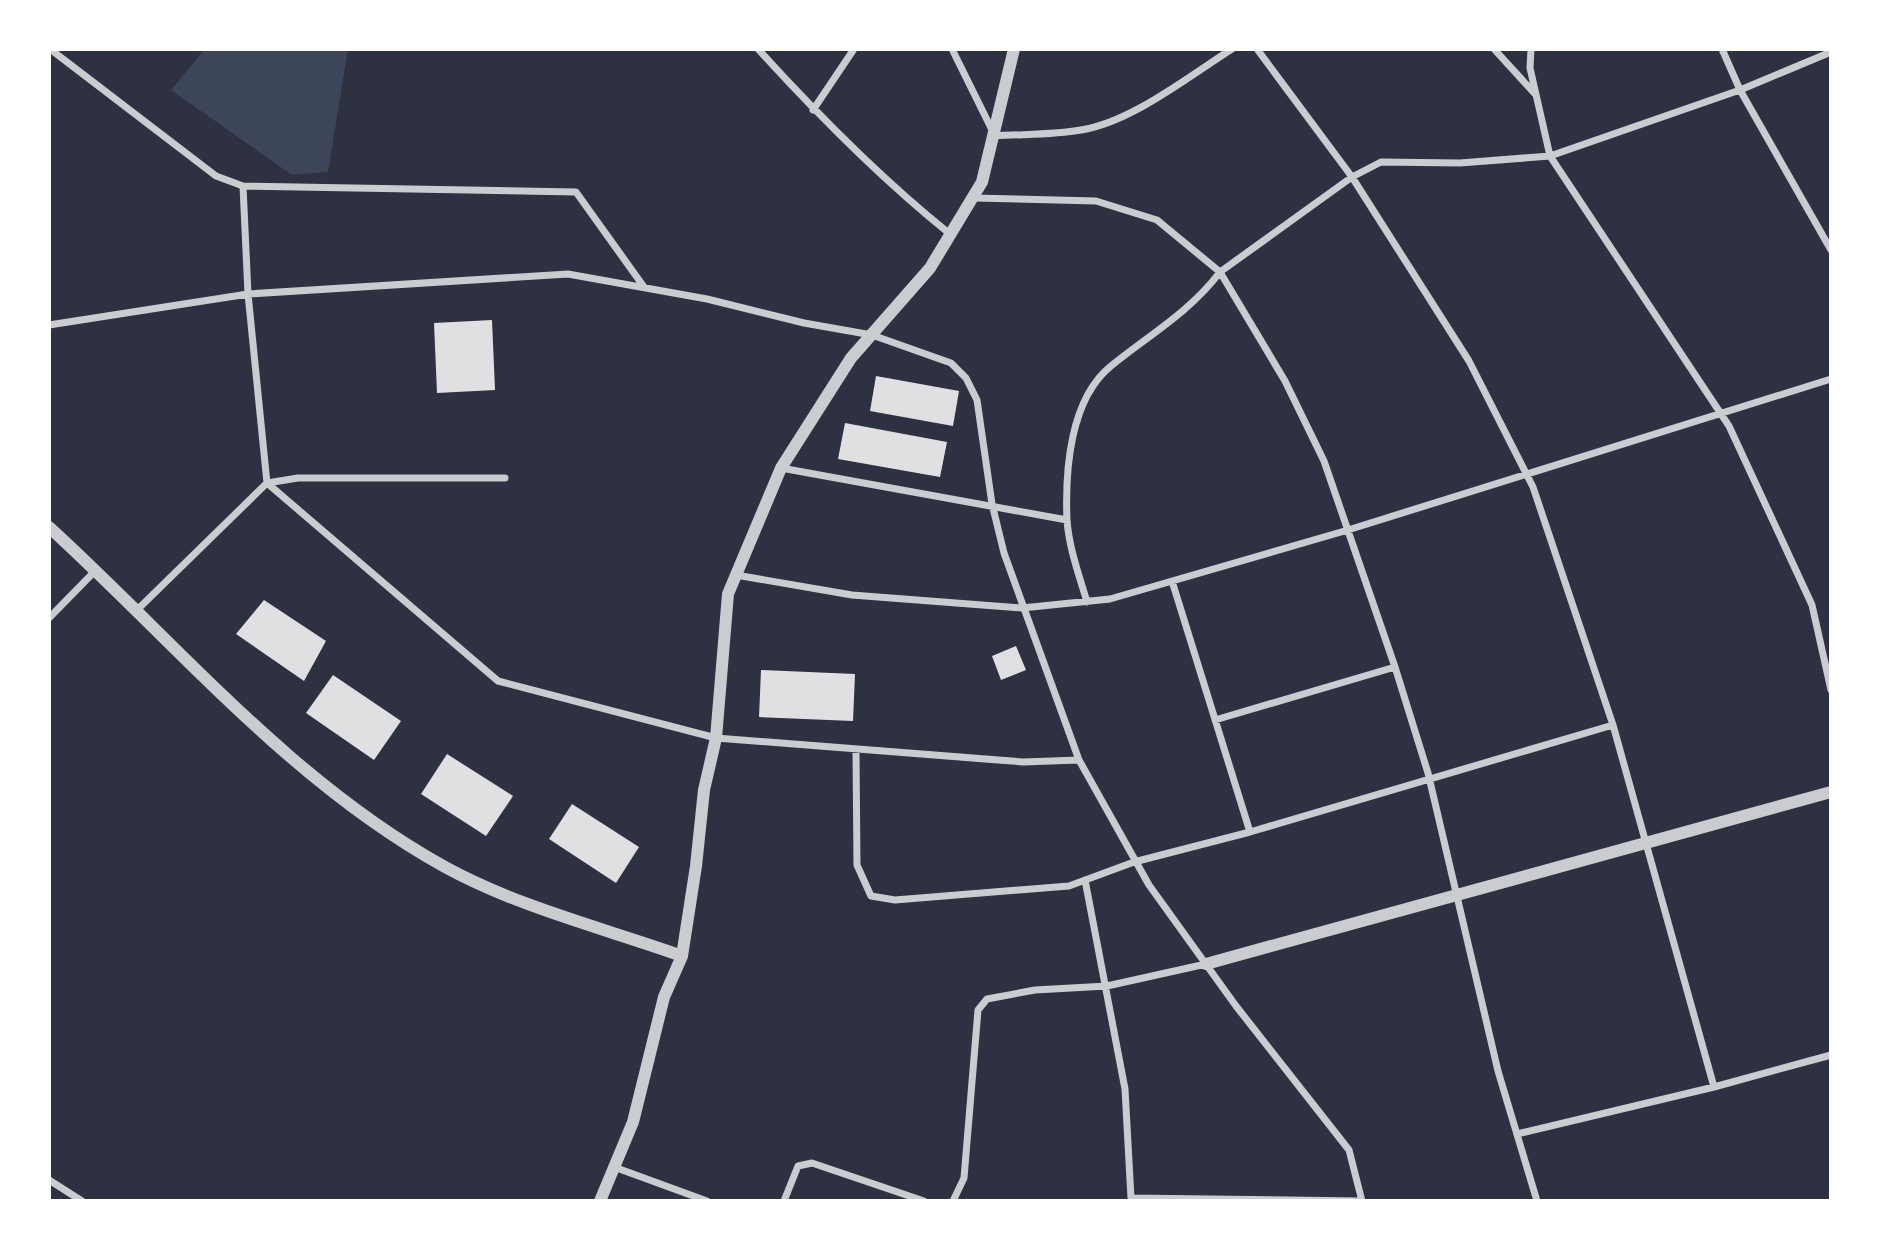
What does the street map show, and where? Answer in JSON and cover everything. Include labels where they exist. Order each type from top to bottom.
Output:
[{"type":"street","points":[[50,49],[216,176],[243,186],[576,192],[644,287]]},
{"type":"street","points":[[758,49],[813,110],[902,195],[950,234]]},
{"type":"street","points":[[813,110],[854,49]]},
{"type":"street","points":[[952,49],[995,136]]},
{"type":"street","points":[[600,1201],[633,1122],[664,997],[682,956],[704,790],[716,738],[728,594],[781,468],[852,358],[930,268],[982,182],[1014,49]]},
{"type":"street","points":[[995,136],[1082,130],[1102,125],[1127,114],[1233,49]]},
{"type":"street","points":[[1256,49],[1352,177],[1469,360],[1527,475],[1613,725],[1714,1087]]},
{"type":"street","points":[[1494,49],[1536,96]]},
{"type":"street","points":[[1531,49],[1530,68],[1550,156],[1721,414],[1812,605],[1831,690]]},
{"type":"street","points":[[1721,49],[1740,90],[1831,250]]},
{"type":"street","points":[[1087,603],[1072,549],[1068,520],[1068,468],[1083,402],[1109,367],[1160,332],[1208,288],[1220,272],[1352,177],[1381,162],[1460,163],[1550,156],[1740,90],[1831,52]]},
{"type":"street","points":[[243,186],[248,294],[267,483],[498,681],[716,738],[1023,762],[1079,760]]},
{"type":"street","points":[[972,198],[1096,201],[1157,220],[1220,272],[1285,381],[1324,461],[1395,667],[1429,778],[1498,1072],[1537,1201]]},
{"type":"street","points":[[49,324],[248,294],[568,274],[707,299],[804,323],[872,335],[951,363],[966,378],[977,400],[992,504],[1022,608],[1079,760],[1134,862],[1206,964],[1349,1150],[1362,1201],[1131,1200],[1125,1089],[1085,880]]},
{"type":"street","points":[[736,575],[852,595],[1022,608],[1110,599],[1348,530],[1831,379]]},
{"type":"street","points":[[781,468],[992,504],[1068,520]]},
{"type":"street","points":[[136,611],[267,483],[298,478],[505,478]]},
{"type":"street","points":[[49,527],[96,570],[253,727],[338,794],[443,866],[493,891],[682,956]]},
{"type":"street","points":[[49,618],[96,570]]},
{"type":"street","points":[[1172,581],[1250,832]]},
{"type":"street","points":[[1215,720],[1395,667]]},
{"type":"street","points":[[856,751],[857,865],[871,896],[895,900],[1069,886],[1134,862],[1250,832],[1613,725]]},
{"type":"street","points":[[953,1201],[964,1178],[978,1010],[987,999],[1107,986],[1206,964],[1831,792]]},
{"type":"street","points":[[1517,1135],[1714,1087],[1831,1055]]},
{"type":"street","points":[[784,1201],[798,1166],[812,1163],[924,1201]]},
{"type":"street","points":[[614,1167],[707,1201]]},
{"type":"street","points":[[49,1180],[82,1201]]},
{"type":"shaded area","points":[[205,49],[348,49],[328,172],[292,175],[171,90]]},
{"type":"building","points":[[492,320],[495,390],[437,393],[434,323]]},
{"type":"building","points":[[876,376],[959,391],[953,426],[870,411]]},
{"type":"building","points":[[845,423],[947,442],[940,477],[838,459]]},
{"type":"building","points":[[264,600],[326,641],[304,681],[236,634]]},
{"type":"building","points":[[1016,646],[1026,670],[1001,680],[992,656]]},
{"type":"building","points":[[761,670],[855,674],[853,721],[759,717]]},
{"type":"building","points":[[333,675],[401,721],[374,760],[306,713]]},
{"type":"building","points":[[447,754],[513,796],[486,836],[421,794]]},
{"type":"building","points":[[572,804],[639,847],[616,883],[549,839]]}]
